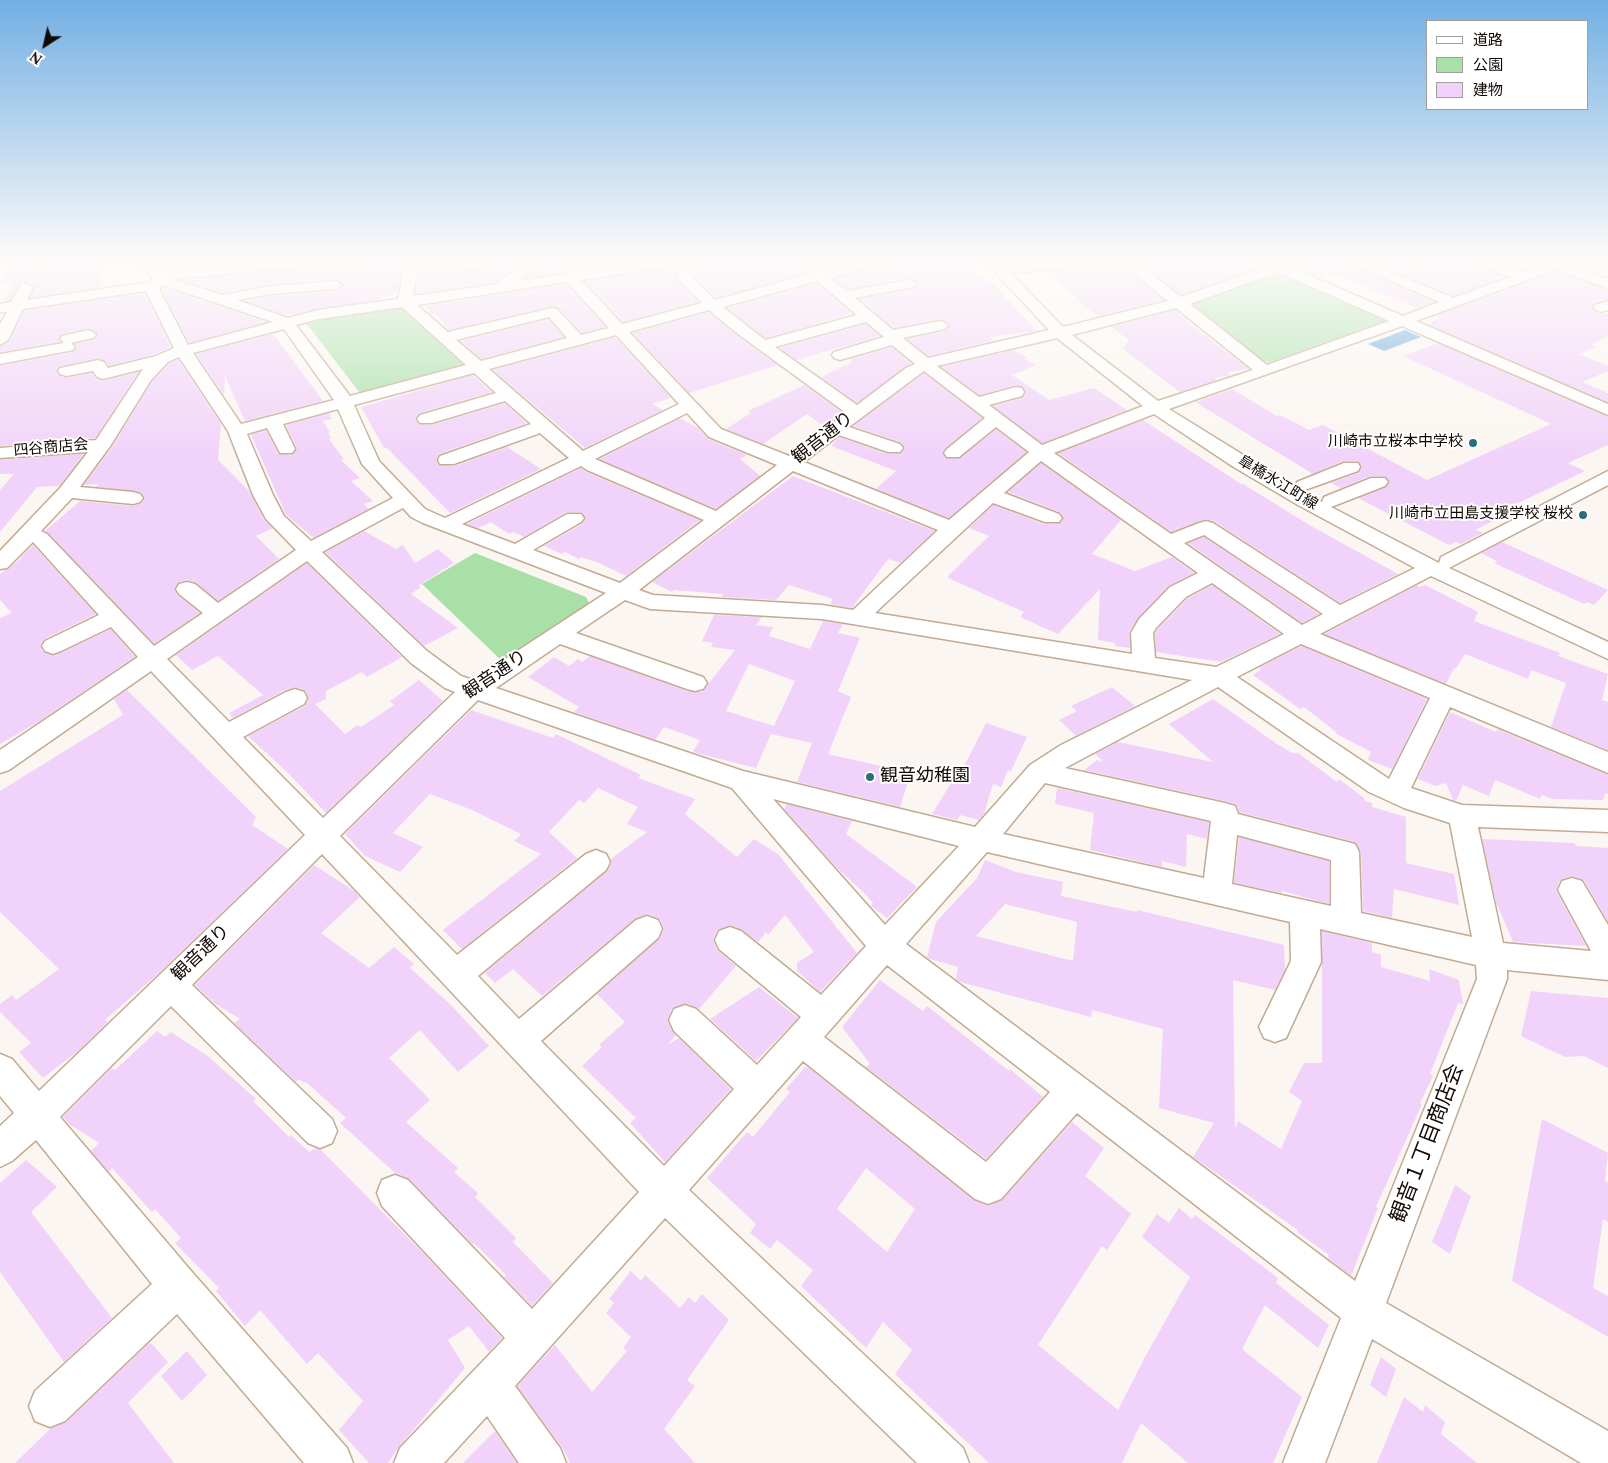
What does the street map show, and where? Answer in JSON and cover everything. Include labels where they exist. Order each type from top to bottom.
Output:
[{"type":"street","points":[[0,340],[7,325]]},
{"type":"street","points":[[163,325],[172,354],[237,431],[263,495],[276,519],[420,657],[453,682],[473,691],[741,781],[981,840],[1491,955],[1608,966]]},
{"type":"street","points":[[68,338],[66,374],[98,365],[103,374],[280,325]]},
{"type":"street","points":[[286,325],[341,395],[342,403],[366,457],[418,513],[621,593],[650,602],[674,606],[822,612],[1219,676],[1378,784],[1413,801],[1462,816],[1608,821]]},
{"type":"street","points":[[430,325],[570,450],[594,466],[718,519]]},
{"type":"street","points":[[444,338],[497,325]]},
{"type":"street","points":[[564,325],[578,341]]},
{"type":"street","points":[[614,325],[715,433],[952,528]]},
{"type":"street","points":[[237,431],[637,325]]},
{"type":"street","points":[[737,325],[857,413]]},
{"type":"street","points":[[763,345],[837,325]]},
{"type":"street","points":[[878,325],[925,364],[1040,452],[1301,635],[1608,764]]},
{"type":"street","name":"皐橋水江町線","points":[[1062,325],[1164,406],[1305,501],[1440,565],[1608,651]]},
{"type":"street","name":"皐橋水江町線","points":[[1063,325],[1068,331]]},
{"type":"street","name":"観音通り","points":[[0,1149],[38,1115],[460,701],[473,691],[621,593],[857,413],[925,364],[1091,325]]},
{"type":"street","points":[[1207,325],[1265,371]]},
{"type":"street","points":[[858,618],[952,528],[1040,452],[1387,325]]},
{"type":"street","points":[[1414,325],[1604,404]]},
{"type":"street","points":[[840,355],[893,337],[940,326]]},
{"type":"street","points":[[0,359],[68,338],[88,335]]},
{"type":"street","points":[[0,563],[67,492],[102,445],[144,377],[172,354]]},
{"type":"street","points":[[976,403],[1016,392]]},
{"type":"street","points":[[426,419],[508,395]]},
{"type":"street","points":[[445,525],[689,406]]},
{"type":"street","name":"皐橋水江町線","points":[[1164,406],[1381,529],[1440,565],[1608,636]]},
{"type":"street","points":[[953,453],[996,418]]},
{"type":"street","points":[[273,422],[286,449]]},
{"type":"street","points":[[447,460],[542,426]]},
{"type":"street","points":[[837,429],[894,448]]},
{"type":"street","name":"四谷商店会","points":[[0,453],[102,445]]},
{"type":"street","points":[[1304,486],[1351,467]]},
{"type":"street","points":[[415,1463],[489,1385],[664,1192],[981,840],[1039,772],[1070,752],[1608,478]]},
{"type":"street","points":[[1331,501],[1378,482]]},
{"type":"street","points":[[67,492],[133,498]]},
{"type":"street","points":[[991,495],[1052,518]]},
{"type":"street","points":[[0,763],[308,551],[405,499]]},
{"type":"street","points":[[516,552],[574,518]]},
{"type":"street","points":[[1169,542],[1206,527],[1340,615]]},
{"type":"street","points":[[30,533],[40,538],[153,659],[664,1192],[940,1460]]},
{"type":"street","points":[[1144,664],[1142,633],[1147,624],[1178,592],[1213,573]]},
{"type":"street","points":[[187,589],[217,613]]},
{"type":"street","points":[[53,646],[113,617]]},
{"type":"street","points":[[558,635],[695,683]]},
{"type":"street","points":[[1396,793],[1444,695]]},
{"type":"street","points":[[226,735],[294,698]]},
{"type":"street","points":[[1039,772],[1225,814],[1216,893]]},
{"type":"street","points":[[741,781],[885,946],[1364,1312],[1608,1455]]},
{"type":"street","name":"観音１丁目商店会","points":[[1304,1463],[1492,979],[1491,955],[1462,816]]},
{"type":"street","points":[[1224,822],[1345,852],[1346,923]]},
{"type":"street","points":[[456,975],[596,862]]},
{"type":"street","points":[[1572,890],[1608,952]]},
{"type":"street","points":[[1275,1027],[1306,962],[1304,913]]},
{"type":"street","points":[[518,1040],[647,929]]},
{"type":"street","points":[[730,940],[812,1027],[988,1186],[1074,1091]]},
{"type":"street","points":[[171,985],[320,1131]]},
{"type":"street","points":[[686,1020],[757,1088]]},
{"type":"street","points":[[0,1070],[178,1286],[332,1463]]},
{"type":"street","points":[[395,1193],[532,1338]]},
{"type":"street","points":[[50,1406],[178,1286]]},
{"type":"street","points":[[489,1385],[545,1463]]},
{"type":"green space","points":[[308,325],[421,325],[465,366],[360,393]]},
{"type":"green space","points":[[1217,325],[1374,325],[1270,362],[1263,361]]},
{"type":"green space","points":[[475,553],[586,597],[589,603],[502,661],[422,584]]},
{"type":"water","points":[[1405,330],[1421,337],[1384,351],[1368,344]]},
{"type":"building","points":[[17,325],[161,325],[171,347],[155,354],[109,366],[105,360],[98,358],[60,366],[56,370],[58,375],[65,378],[92,373],[96,379],[103,381],[139,372],[95,438],[0,446],[0,366],[73,352],[77,347],[75,344],[93,340],[98,335],[88,328],[62,334],[58,339],[60,342],[0,352],[0,347],[10,341]]},
{"type":"building","points":[[180,325],[255,325],[189,343]]},
{"type":"building","points":[[445,325],[469,325],[449,330]]},
{"type":"building","points":[[523,325],[554,325],[564,337],[481,359],[461,341]]},
{"type":"building","points":[[575,325],[604,325],[606,327],[582,333]]},
{"type":"building","points":[[661,325],[724,325],[778,365],[689,393],[633,333]]},
{"type":"building","points":[[749,325],[812,325],[765,338]]},
{"type":"building","points":[[861,325],[867,325],[880,336],[796,360],[779,348]]},
{"type":"building","points":[[891,325],[908,325],[894,328]]},
{"type":"building","points":[[1032,325],[1037,331],[989,337],[995,340],[928,356],[907,339],[945,331],[950,326]]},
{"type":"building","points":[[1118,325],[1192,325],[1249,369],[1228,372],[1231,375],[1214,378],[1217,380],[1180,392],[1123,349],[1129,340],[1111,327]]},
{"type":"building","points":[[1430,325],[1608,325],[1608,336],[1591,345],[1596,347],[1579,354],[1608,366],[1608,371],[1582,382],[1608,393],[1608,402]]},
{"type":"building","points":[[273,334],[323,401],[245,421],[225,376],[224,395],[196,354]]},
{"type":"building","points":[[615,337],[671,398],[652,404],[663,410],[585,448],[493,370]]},
{"type":"building","points":[[1438,343],[1608,417],[1608,445],[1568,463],[1585,471],[1508,508],[1513,511],[1475,530],[1483,533],[1461,544],[1456,542],[1449,545],[1358,498],[1386,487],[1390,482],[1385,476],[1370,476],[1341,488],[1331,483],[1359,473],[1362,466],[1358,461],[1343,461],[1313,474],[1195,402],[1232,389],[1277,416],[1280,415],[1309,430],[1323,425],[1427,480],[1551,424],[1403,356]]},
{"type":"building","points":[[892,347],[911,364],[857,403],[821,377],[852,362],[850,359]]},
{"type":"building","points":[[1014,350],[1028,358],[1024,359],[1036,365],[1012,375],[1049,400],[1094,388],[1127,410],[1042,443],[993,406],[1022,398],[1026,393],[1024,387],[1016,385],[979,395],[941,367]]},
{"type":"building","points":[[178,359],[221,424],[218,460],[249,491],[264,520],[273,528],[256,536],[279,559],[218,601],[195,582],[187,580],[179,582],[174,588],[177,595],[200,613],[154,644],[45,531],[80,501],[133,506],[142,503],[145,498],[141,492],[96,487],[99,484],[84,485],[113,446],[152,381],[169,364]]},
{"type":"building","points":[[924,373],[982,418],[946,448],[942,453],[946,458],[960,458],[996,429],[1026,452],[949,518],[876,489],[896,471],[831,446],[839,437],[887,454],[902,453],[905,448],[901,442],[853,426]]},
{"type":"building","points":[[472,375],[492,392],[419,413],[415,419],[418,424],[433,425],[505,403],[527,423],[439,454],[436,459],[438,465],[455,466],[507,447],[541,469],[450,513],[387,448],[384,448],[361,407]]},
{"type":"building","points":[[804,385],[843,413],[825,427],[807,414],[763,444],[726,429],[751,413],[748,411]]},
{"type":"building","points":[[329,413],[332,419],[323,421],[330,432],[328,433],[331,438],[329,439],[344,459],[341,460],[360,478],[351,481],[373,501],[364,504],[369,509],[314,538],[286,515],[251,435],[266,430],[278,454],[292,455],[297,448],[286,425]]},
{"type":"building","points":[[680,418],[698,428],[708,439],[747,455],[740,459],[760,476],[716,509],[599,459]]},
{"type":"building","points":[[1143,420],[1241,484],[1311,526],[1398,574],[1340,603],[1214,521],[1205,519],[1171,532],[1058,453]]},
{"type":"building","points":[[84,454],[59,486],[37,487],[0,532],[0,490],[14,474],[0,474],[0,460]]},
{"type":"building","points":[[1041,463],[1121,520],[1092,554],[1135,571],[1172,557],[1194,573],[1169,586],[1138,618],[1129,632],[1130,648],[1115,646],[1115,643],[1098,640],[1100,589],[1058,634],[1020,617],[1024,612],[948,578],[989,536],[969,528],[993,505],[1044,524],[1060,523],[1064,518],[1060,512],[1008,492]]},
{"type":"building","points":[[581,468],[586,472],[700,520],[626,576],[599,563],[581,557],[579,559],[565,552],[562,554],[544,546],[582,524],[586,518],[581,512],[566,512],[524,537],[513,532],[509,534],[491,522],[478,528],[467,524]]},
{"type":"building","points":[[793,476],[935,531],[900,563],[889,559],[852,608],[830,604],[833,599],[789,585],[776,600],[722,597],[723,594],[674,590],[672,592],[652,582]]},
{"type":"building","points":[[364,531],[396,549],[403,545],[415,563],[438,549],[454,563],[418,586],[421,587],[411,594],[458,628],[424,646],[325,552]]},
{"type":"building","points":[[1204,537],[1319,614],[1302,623],[1188,543]]},
{"type":"building","points":[[1502,542],[1608,590],[1594,605],[1587,602],[1584,604],[1494,563],[1497,561],[1481,553]]},
{"type":"building","points":[[33,545],[96,614],[44,639],[40,645],[43,652],[54,656],[111,629],[135,657],[40,721],[0,744],[0,618],[12,613],[0,600],[0,574],[22,558],[20,558]]},
{"type":"building","points":[[307,563],[402,657],[367,677],[362,672],[326,691],[326,699],[315,704],[345,734],[358,725],[361,727],[394,705],[390,701],[419,680],[443,701],[326,813],[288,773],[248,736],[305,706],[309,699],[306,691],[296,687],[285,690],[233,718],[229,713],[263,695],[218,656],[192,670],[176,655]]},
{"type":"building","points":[[1212,585],[1280,634],[1221,662],[1156,652],[1155,633],[1158,629],[1187,599]]},
{"type":"building","points":[[1417,585],[1420,587],[1425,585],[1478,612],[1474,621],[1560,653],[1558,656],[1608,674],[1602,700],[1608,702],[1608,750],[1551,727],[1566,683],[1531,670],[1528,679],[1465,654],[1456,668],[1454,668],[1446,684],[1324,634]]},
{"type":"building","points":[[714,615],[762,617],[756,625],[773,627],[769,636],[810,649],[823,621],[843,624],[838,633],[860,638],[838,691],[851,697],[828,754],[911,773],[900,807],[797,782],[812,743],[771,734],[756,768],[696,753],[693,751],[700,740],[664,727],[655,740],[574,712],[579,707],[528,677],[554,657],[569,666],[578,659],[582,662],[590,656],[687,691],[702,692],[735,650],[711,647],[713,643],[702,641]],"holes":[[[749,664],[795,681],[774,726],[726,711]]]},
{"type":"building","points":[[1301,646],[1427,699],[1392,769],[1368,760],[1371,752],[1335,733],[1304,707],[1300,709],[1253,675],[1262,669],[1258,668]]},
{"type":"building","points":[[1112,687],[1135,706],[1076,736],[1059,720],[1077,711],[1071,706]]},
{"type":"building","points":[[127,690],[256,817],[252,825],[288,849],[160,972],[105,1020],[108,1022],[78,1051],[43,1078],[19,1052],[31,1043],[0,1012],[0,1004],[12,995],[16,1000],[59,969],[0,912],[0,791],[123,715],[114,699]]},
{"type":"building","points":[[1213,699],[1277,744],[1292,753],[1298,753],[1337,782],[1339,779],[1364,798],[1365,801],[1372,803],[1372,807],[1406,817],[1406,863],[1454,874],[1459,905],[1394,889],[1392,918],[1363,911],[1361,852],[1355,842],[1239,812],[1236,804],[1225,801],[1084,770],[1097,760],[1104,762],[1095,754],[1118,742],[1213,762],[1169,724]]},
{"type":"building","points":[[471,710],[553,738],[556,734],[641,775],[638,778],[695,799],[685,814],[737,857],[754,839],[778,854],[857,953],[820,992],[797,971],[797,963],[814,952],[785,915],[768,935],[766,932],[758,942],[742,930],[731,925],[717,930],[713,939],[717,950],[736,966],[699,1009],[686,1003],[672,1008],[667,1021],[676,1035],[667,1045],[679,1038],[731,1089],[665,1162],[630,1123],[636,1118],[582,1066],[602,1047],[599,1045],[625,1022],[597,994],[659,939],[664,930],[660,919],[648,914],[635,919],[542,996],[513,969],[495,983],[485,973],[607,871],[612,863],[611,859],[647,832],[627,824],[638,807],[598,788],[584,803],[579,800],[549,832],[577,858],[462,949],[443,930],[541,854],[514,841],[521,834],[472,810],[430,794],[393,833],[423,847],[400,872],[365,856],[345,834]]},
{"type":"building","points":[[1450,712],[1496,732],[1497,729],[1608,775],[1608,794],[1605,793],[1603,800],[1552,799],[1542,795],[1540,799],[1495,780],[1489,796],[1463,785],[1456,801],[1453,800],[1446,783],[1435,786],[1418,779]]},
{"type":"building","points":[[986,723],[1027,737],[1011,771],[1008,770],[1001,787],[993,784],[984,814],[979,820],[960,815],[957,820],[932,814],[951,783],[955,784]]},
{"type":"building","points":[[1057,788],[1209,822],[1207,839],[1187,834],[1186,867],[1162,861],[1162,867],[1090,850],[1094,813],[1055,804]]},
{"type":"building","points":[[787,804],[852,821],[846,834],[917,887],[887,918],[871,906],[873,903],[836,867],[784,809]]},
{"type":"building","points":[[1239,837],[1329,861],[1329,904],[1282,891],[1282,893],[1234,883]]},
{"type":"building","points":[[1482,839],[1574,843],[1577,846],[1608,848],[1608,921],[1584,880],[1571,876],[1560,880],[1556,891],[1586,946],[1513,942],[1496,902]]},
{"type":"building","points":[[985,860],[1016,872],[1063,882],[1061,896],[1137,912],[1137,910],[1284,945],[1285,970],[1275,990],[1233,980],[1235,1129],[1238,1121],[1281,1149],[1302,1101],[1289,1092],[1304,1063],[1322,1063],[1322,931],[1372,943],[1372,952],[1381,955],[1381,967],[1430,981],[1429,969],[1459,980],[1463,1004],[1458,1003],[1430,1074],[1433,1076],[1376,1207],[1378,1208],[1351,1276],[1328,1258],[1329,1255],[1297,1232],[1298,1230],[1193,1157],[1214,1123],[1159,1108],[1163,1029],[1092,1010],[1091,1017],[960,982],[956,979],[958,967],[927,958],[936,922],[977,878]],"holes":[[[1005,904],[1077,922],[1073,961],[976,936]]]},
{"type":"building","points":[[314,865],[353,890],[360,897],[321,933],[369,968],[394,947],[414,964],[410,968],[451,1005],[489,1046],[458,1072],[420,1030],[389,1058],[430,1100],[406,1122],[458,1168],[454,1172],[478,1193],[475,1197],[516,1238],[513,1242],[553,1283],[532,1306],[504,1277],[506,1275],[474,1243],[473,1245],[409,1179],[395,1173],[340,1123],[346,1118],[306,1082],[304,1083],[299,1079],[296,1082],[234,1023],[240,1019],[214,1003],[195,985]]},
{"type":"building","points":[[880,980],[923,1011],[927,1006],[1009,1071],[1010,1069],[1043,1097],[986,1159],[866,1067],[870,1064],[842,1027]]},
{"type":"building","points":[[759,987],[798,1018],[756,1061],[710,1019]]},
{"type":"building","points":[[1531,991],[1608,998],[1608,1068],[1584,1056],[1565,1057],[1521,1036]]},
{"type":"building","points":[[157,1031],[165,1037],[171,1032],[209,1057],[256,1099],[253,1101],[289,1137],[291,1135],[309,1152],[316,1148],[321,1150],[427,1257],[502,1338],[489,1352],[469,1326],[448,1340],[465,1368],[399,1447],[388,1463],[369,1463],[339,1430],[363,1401],[318,1353],[307,1364],[260,1310],[245,1326],[216,1291],[219,1288],[175,1243],[181,1238],[155,1209],[152,1212],[112,1168],[109,1172],[91,1151],[99,1143],[69,1124],[63,1117],[112,1068],[115,1070]]},
{"type":"building","points":[[805,1067],[810,1069],[974,1200],[987,1206],[1002,1200],[1072,1122],[1104,1148],[1085,1176],[1131,1214],[1107,1250],[1102,1246],[1038,1345],[1118,1410],[1190,1277],[1142,1237],[1157,1214],[1169,1223],[1179,1208],[1192,1219],[1195,1215],[1278,1278],[1276,1283],[1329,1325],[1318,1348],[1265,1305],[1242,1349],[1302,1397],[1273,1463],[1188,1463],[1141,1423],[1122,1463],[989,1463],[895,1374],[912,1350],[883,1322],[866,1348],[801,1286],[813,1270],[777,1240],[770,1249],[750,1233],[756,1224],[707,1178],[747,1132],[753,1137],[790,1092],[786,1089]],"holes":[[[866,1168],[915,1209],[887,1252],[837,1209]]]},
{"type":"building","points":[[1542,1119],[1608,1153],[1605,1181],[1608,1183],[1608,1222],[1603,1219],[1593,1288],[1608,1296],[1608,1337],[1512,1281]]},
{"type":"building","points":[[26,1160],[57,1187],[31,1212],[112,1318],[64,1362],[0,1272],[0,1183]]},
{"type":"building","points":[[1455,1185],[1471,1196],[1450,1254],[1432,1242]]},
{"type":"building","points":[[631,1271],[641,1281],[645,1275],[680,1308],[689,1297],[695,1303],[702,1294],[729,1320],[687,1380],[695,1386],[664,1429],[695,1463],[570,1463],[562,1447],[517,1386],[555,1345],[592,1392],[627,1351],[623,1348],[631,1337],[606,1313],[614,1303],[609,1299]]},
{"type":"building","points":[[150,1342],[168,1362],[128,1403],[174,1463],[15,1463],[50,1429],[66,1422]]},
{"type":"building","points":[[187,1351],[207,1375],[182,1401],[161,1376]]},
{"type":"building","points":[[1381,1357],[1396,1369],[1386,1397],[1370,1385]]},
{"type":"building","points":[[1404,1397],[1423,1412],[1425,1405],[1445,1422],[1441,1434],[1477,1463],[1377,1463]]},
{"type":"building","points":[[495,1431],[517,1463],[463,1463]]},
{"type":"place","name":"川崎市立桜本中学校","points":[[1473,443]]},
{"type":"place","name":"川崎市立田島支援学校 桜校","points":[[1583,515]]},
{"type":"place","name":"観音幼稚園","points":[[870,777]]}]
